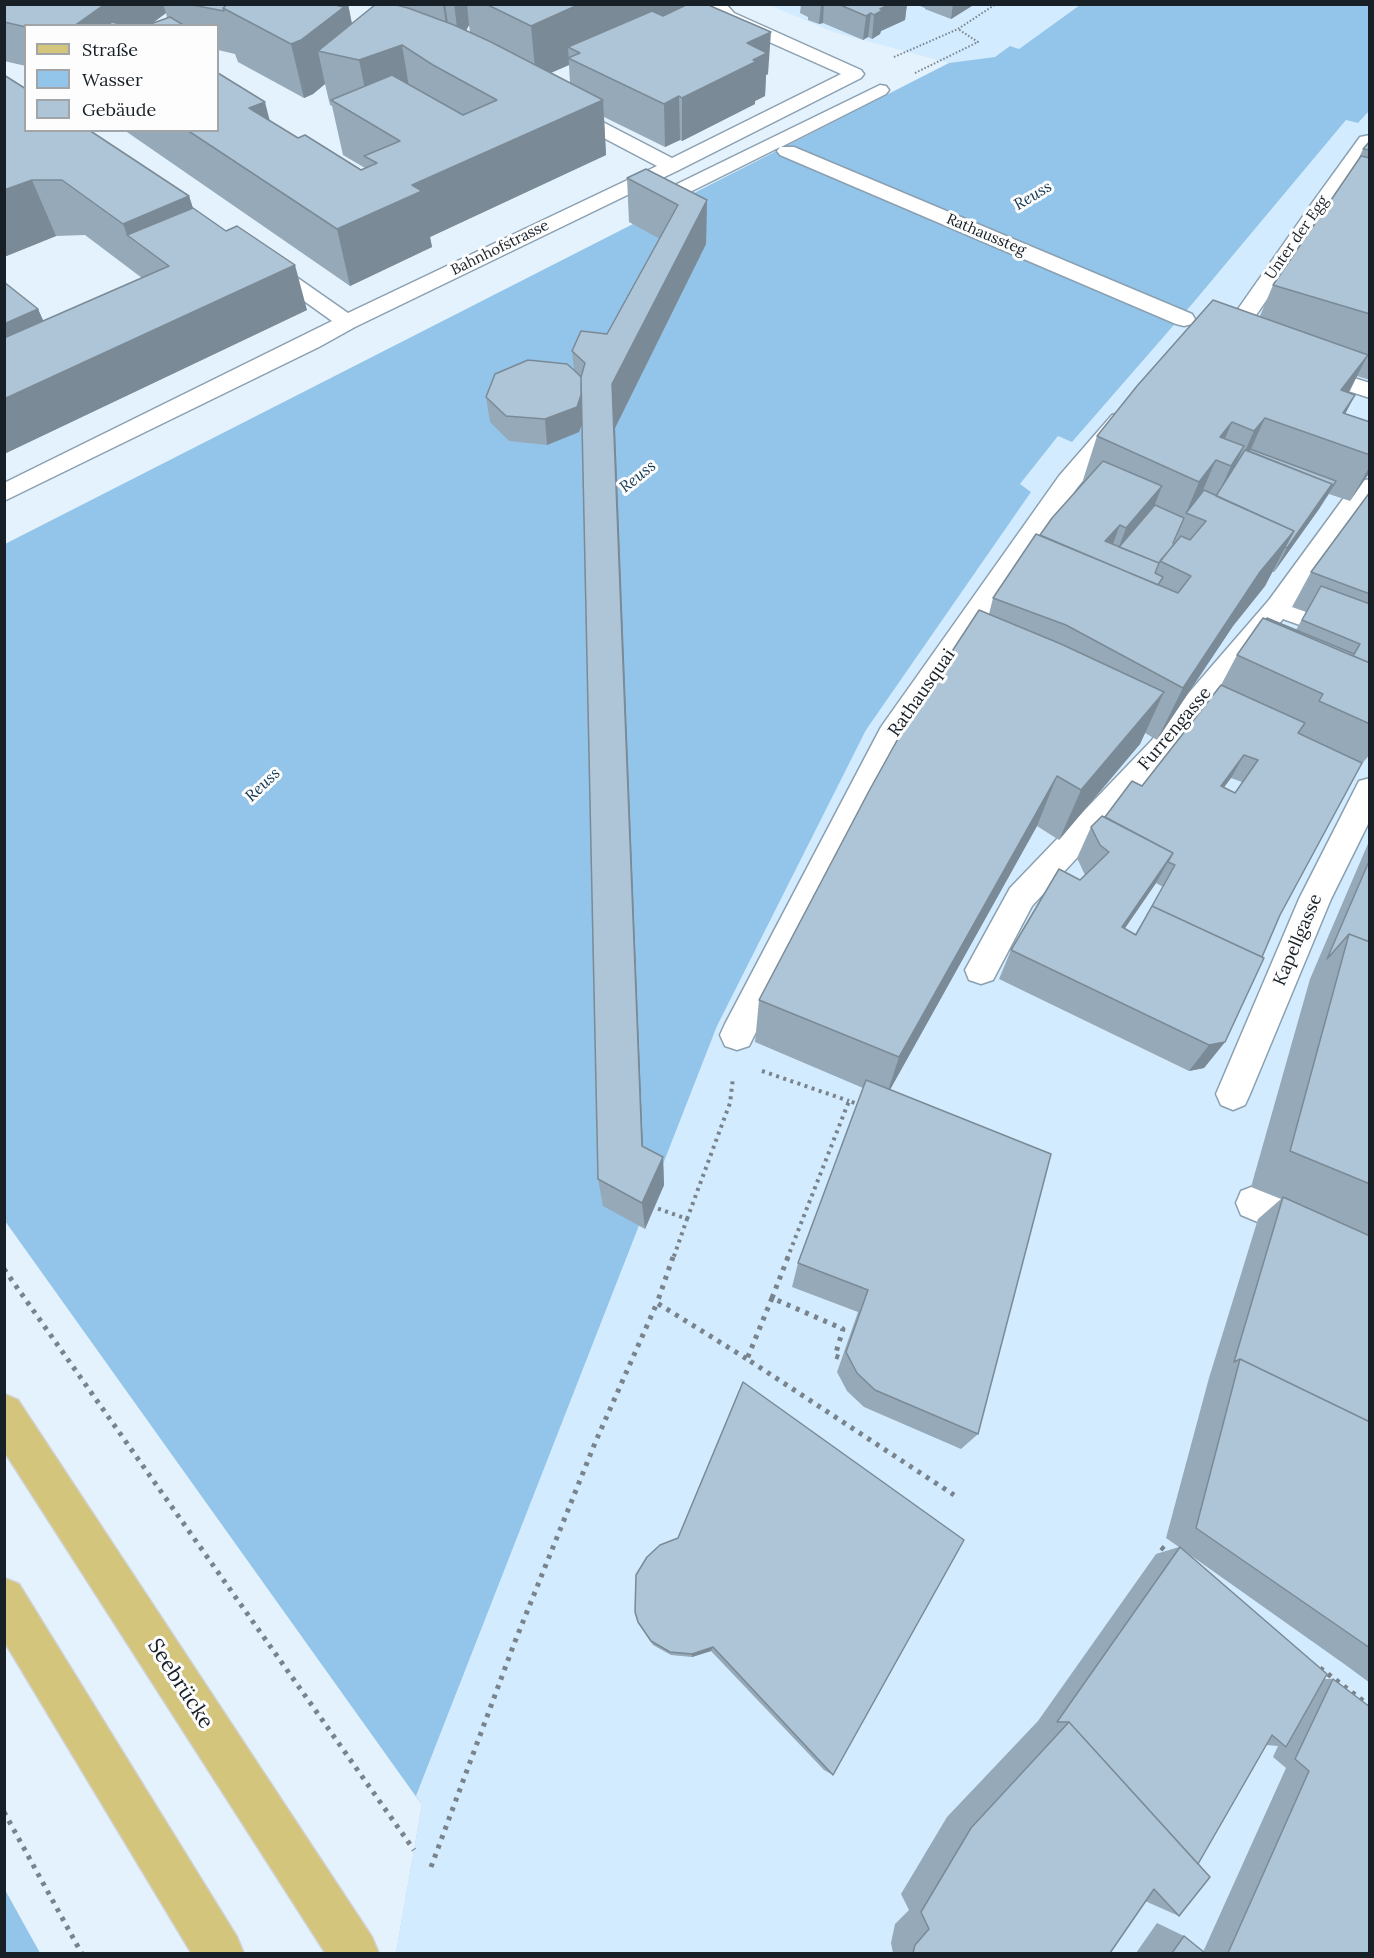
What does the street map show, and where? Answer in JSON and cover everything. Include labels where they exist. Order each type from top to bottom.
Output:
[{"type":"main road","name":"Seebrücke","points":[[4,1414],[355,1953]]},
{"type":"main road","points":[[4,1599],[220,1953]]},
{"type":"street","points":[[714,11],[855,74]]},
{"type":"street","name":"Bahnhofstrasse","points":[[7,489],[672,166],[789,98],[855,74]]},
{"type":"street","points":[[632,214],[880,90]]},
{"type":"street","points":[[553,104],[672,166]]},
{"type":"street","name":"Unter der Egg","points":[[1209,333],[1322,203],[1367,141],[1370,141]]},
{"type":"street","name":"Rathaussteg","points":[[787,150],[1209,333]]},
{"type":"street","points":[[249,254],[347,322]]},
{"type":"street","points":[[1341,381],[1370,391]]},
{"type":"street","name":"Rathausquai","points":[[736,1048],[891,735],[964,654],[1068,483],[1135,403]]},
{"type":"street","name":"Furrengasse","points":[[981,970],[1021,897],[1196,713],[1352,505],[1370,487]]},
{"type":"street","points":[[1278,606],[1370,640]]},
{"type":"street","name":"Kapellgasse","points":[[1233,1094],[1315,899],[1370,789]]},
{"type":"street","points":[[1254,1203],[1370,1251]]},
{"type":"path","points":[[855,74],[957,29],[996,4]]},
{"type":"path","points":[[880,90],[978,42],[957,29]]},
{"type":"path","points":[[431,1867],[514,1644],[595,1443],[657,1303],[730,1103],[736,1048],[849,1101],[869,1108]]},
{"type":"path","points":[[747,1359],[849,1101]]},
{"type":"path","points":[[645,1203],[687,1219]]},
{"type":"path","points":[[4,1269],[414,1850]]},
{"type":"path","points":[[772,1298],[843,1329],[835,1356],[842,1358]]},
{"type":"path","points":[[657,1303],[747,1359],[954,1495]]},
{"type":"path","points":[[1161,1547],[1170,1554]]},
{"type":"path","points":[[1313,1662],[1370,1706]]},
{"type":"path","points":[[4,1812],[82,1953]]},
{"type":"shaded area","points":[[769,5],[1080,5],[1019,49],[1010,46],[996,57],[949,63],[833,32]]},
{"type":"shaded area","points":[[1369,111],[1369,1953],[396,1954],[422,1805],[416,1796],[717,1026],[866,730],[1031,492],[1020,484],[1058,436],[1072,441],[1193,303],[1346,120],[1358,123]]},
{"type":"water","name":"Reuss","points":[[1080,5],[1369,5],[1369,111],[1358,123],[1346,120],[1193,303],[1072,442],[1058,436],[1020,484],[1031,492],[866,730],[717,1026],[416,1796],[422,1805],[396,1953],[5,1954],[5,544],[949,63],[995,57],[1010,46],[1019,49]]},
{"type":"pier","points":[[5,1221],[422,1805],[396,1953],[40,1953],[4,1888]]},
{"type":"building","points":[[4,4],[105,4],[77,24],[24,24],[24,27],[4,22]]},
{"type":"building","points":[[187,4],[228,4],[223,8],[224,11]]},
{"type":"building","points":[[228,4],[336,4],[344,7],[301,40],[291,44],[223,8]]},
{"type":"building","points":[[376,4],[393,4],[454,25],[603,100],[412,185],[422,191],[337,229],[190,132],[219,132],[219,74],[265,102],[249,108],[298,138],[305,135],[361,170],[377,163],[364,156],[400,141],[331,100],[392,75],[463,115],[497,100],[402,45],[359,60],[318,51]]},
{"type":"building","points":[[486,4],[580,4],[531,26]]},
{"type":"building","points":[[688,4],[706,4],[771,32],[747,43],[767,53],[753,60],[757,61],[682,98],[679,96],[664,104],[568,58],[580,53],[568,47],[652,11],[663,16]]},
{"type":"building","points":[[838,4],[890,4],[874,15],[871,13],[866,16]]},
{"type":"building","points":[[170,17],[182,24],[151,24]]},
{"type":"building","points":[[4,75],[24,88],[24,132],[92,132],[189,196],[123,224],[62,180],[32,180],[4,190]]},
{"type":"building","points":[[1370,141],[1370,150],[1363,149]]},
{"type":"building","points":[[1361,156],[1370,158],[1370,314],[1273,285]]},
{"type":"building","points":[[646,169],[707,200],[612,384],[642,1146],[663,1157],[642,1203],[598,1179],[581,377],[585,363],[572,351],[581,331],[607,334],[678,205],[627,178]]},
{"type":"building","points":[[193,208],[226,231],[237,226],[295,265],[4,399],[4,338],[169,266],[127,235]]},
{"type":"building","points":[[4,282],[38,309],[4,324]]},
{"type":"building","points":[[1213,300],[1368,355],[1341,390],[1355,395],[1343,413],[1370,422],[1370,455],[1265,418],[1254,431],[1232,422],[1220,437],[1244,446],[1231,466],[1216,460],[1199,482],[1097,436],[1137,386]]},
{"type":"building","points":[[528,360],[567,364],[574,370],[581,377],[581,395],[577,407],[545,419],[506,416],[486,397],[495,374]]},
{"type":"building","points":[[1250,449],[1336,481],[1326,496],[1332,484],[1249,451]]},
{"type":"building","points":[[1245,450],[1332,484],[1287,548],[1285,547],[1294,531],[1216,496]]},
{"type":"building","points":[[1103,461],[1162,486],[1126,528],[1120,525],[1105,541],[1159,563],[1155,573],[1163,577],[1158,585],[1040,535],[1052,518]]},
{"type":"building","points":[[1204,490],[1294,531],[1260,572],[1183,688],[1066,625],[993,598],[1036,534],[1178,593],[1191,576],[1160,561],[1181,536],[1190,540],[1206,521],[1186,513]]},
{"type":"building","points":[[1370,492],[1370,594],[1311,572]]},
{"type":"building","points":[[1155,505],[1184,518],[1174,544],[1159,563],[1119,547]]},
{"type":"building","points":[[1321,586],[1370,604],[1370,663],[1353,656],[1360,644],[1302,620]]},
{"type":"building","points":[[979,610],[1061,644],[1164,692],[1081,790],[1057,776],[899,1057],[759,1000],[915,708]]},
{"type":"building","points":[[1263,618],[1370,663],[1370,724],[1319,701],[1323,694],[1237,655]]},
{"type":"building","points":[[1267,618],[1354,654],[1353,656]]},
{"type":"building","points":[[1221,685],[1305,723],[1298,733],[1362,763],[1280,915],[1262,957],[1152,906],[1175,865],[1168,862],[1173,853],[1105,817],[1132,781],[1142,786]],"holes":[[[1244,755],[1258,760],[1235,793],[1221,786]]]},
{"type":"building","points":[[1102,816],[1173,853],[1122,927],[1136,935],[1152,906],[1264,958],[1225,1042],[1209,1045],[1011,950],[1059,869],[1080,880],[1109,852],[1100,845],[1091,827]]},
{"type":"building","points":[[1370,859],[1370,942],[1349,934],[1327,959]]},
{"type":"building","points":[[1349,934],[1370,942],[1370,1184],[1290,1151]]},
{"type":"building","points":[[866,1080],[1051,1154],[978,1434],[875,1390],[857,1373],[846,1352],[868,1290],[798,1263]]},
{"type":"building","points":[[1283,1197],[1370,1236],[1370,1422],[1240,1359],[1234,1362]]},
{"type":"building","points":[[1240,1359],[1370,1422],[1370,1648],[1196,1528]]},
{"type":"building","points":[[743,1382],[964,1540],[833,1775],[713,1647],[692,1654],[670,1652],[651,1641],[638,1622],[635,1612],[636,1575],[647,1557],[660,1545],[678,1538]]},
{"type":"building","points":[[1180,1547],[1327,1674],[1286,1747],[1272,1735],[1198,1864],[1069,1722],[1057,1722]]},
{"type":"building","points":[[1333,1679],[1370,1707],[1370,1953],[1228,1953],[1309,1771],[1295,1759]]},
{"type":"building","points":[[1069,1722],[1210,1877],[1179,1916],[1154,1889],[1110,1953],[913,1953],[915,1945],[929,1929],[921,1912],[971,1828]]},
{"type":"building","points":[[1184,1936],[1205,1953],[1172,1953]]}]
